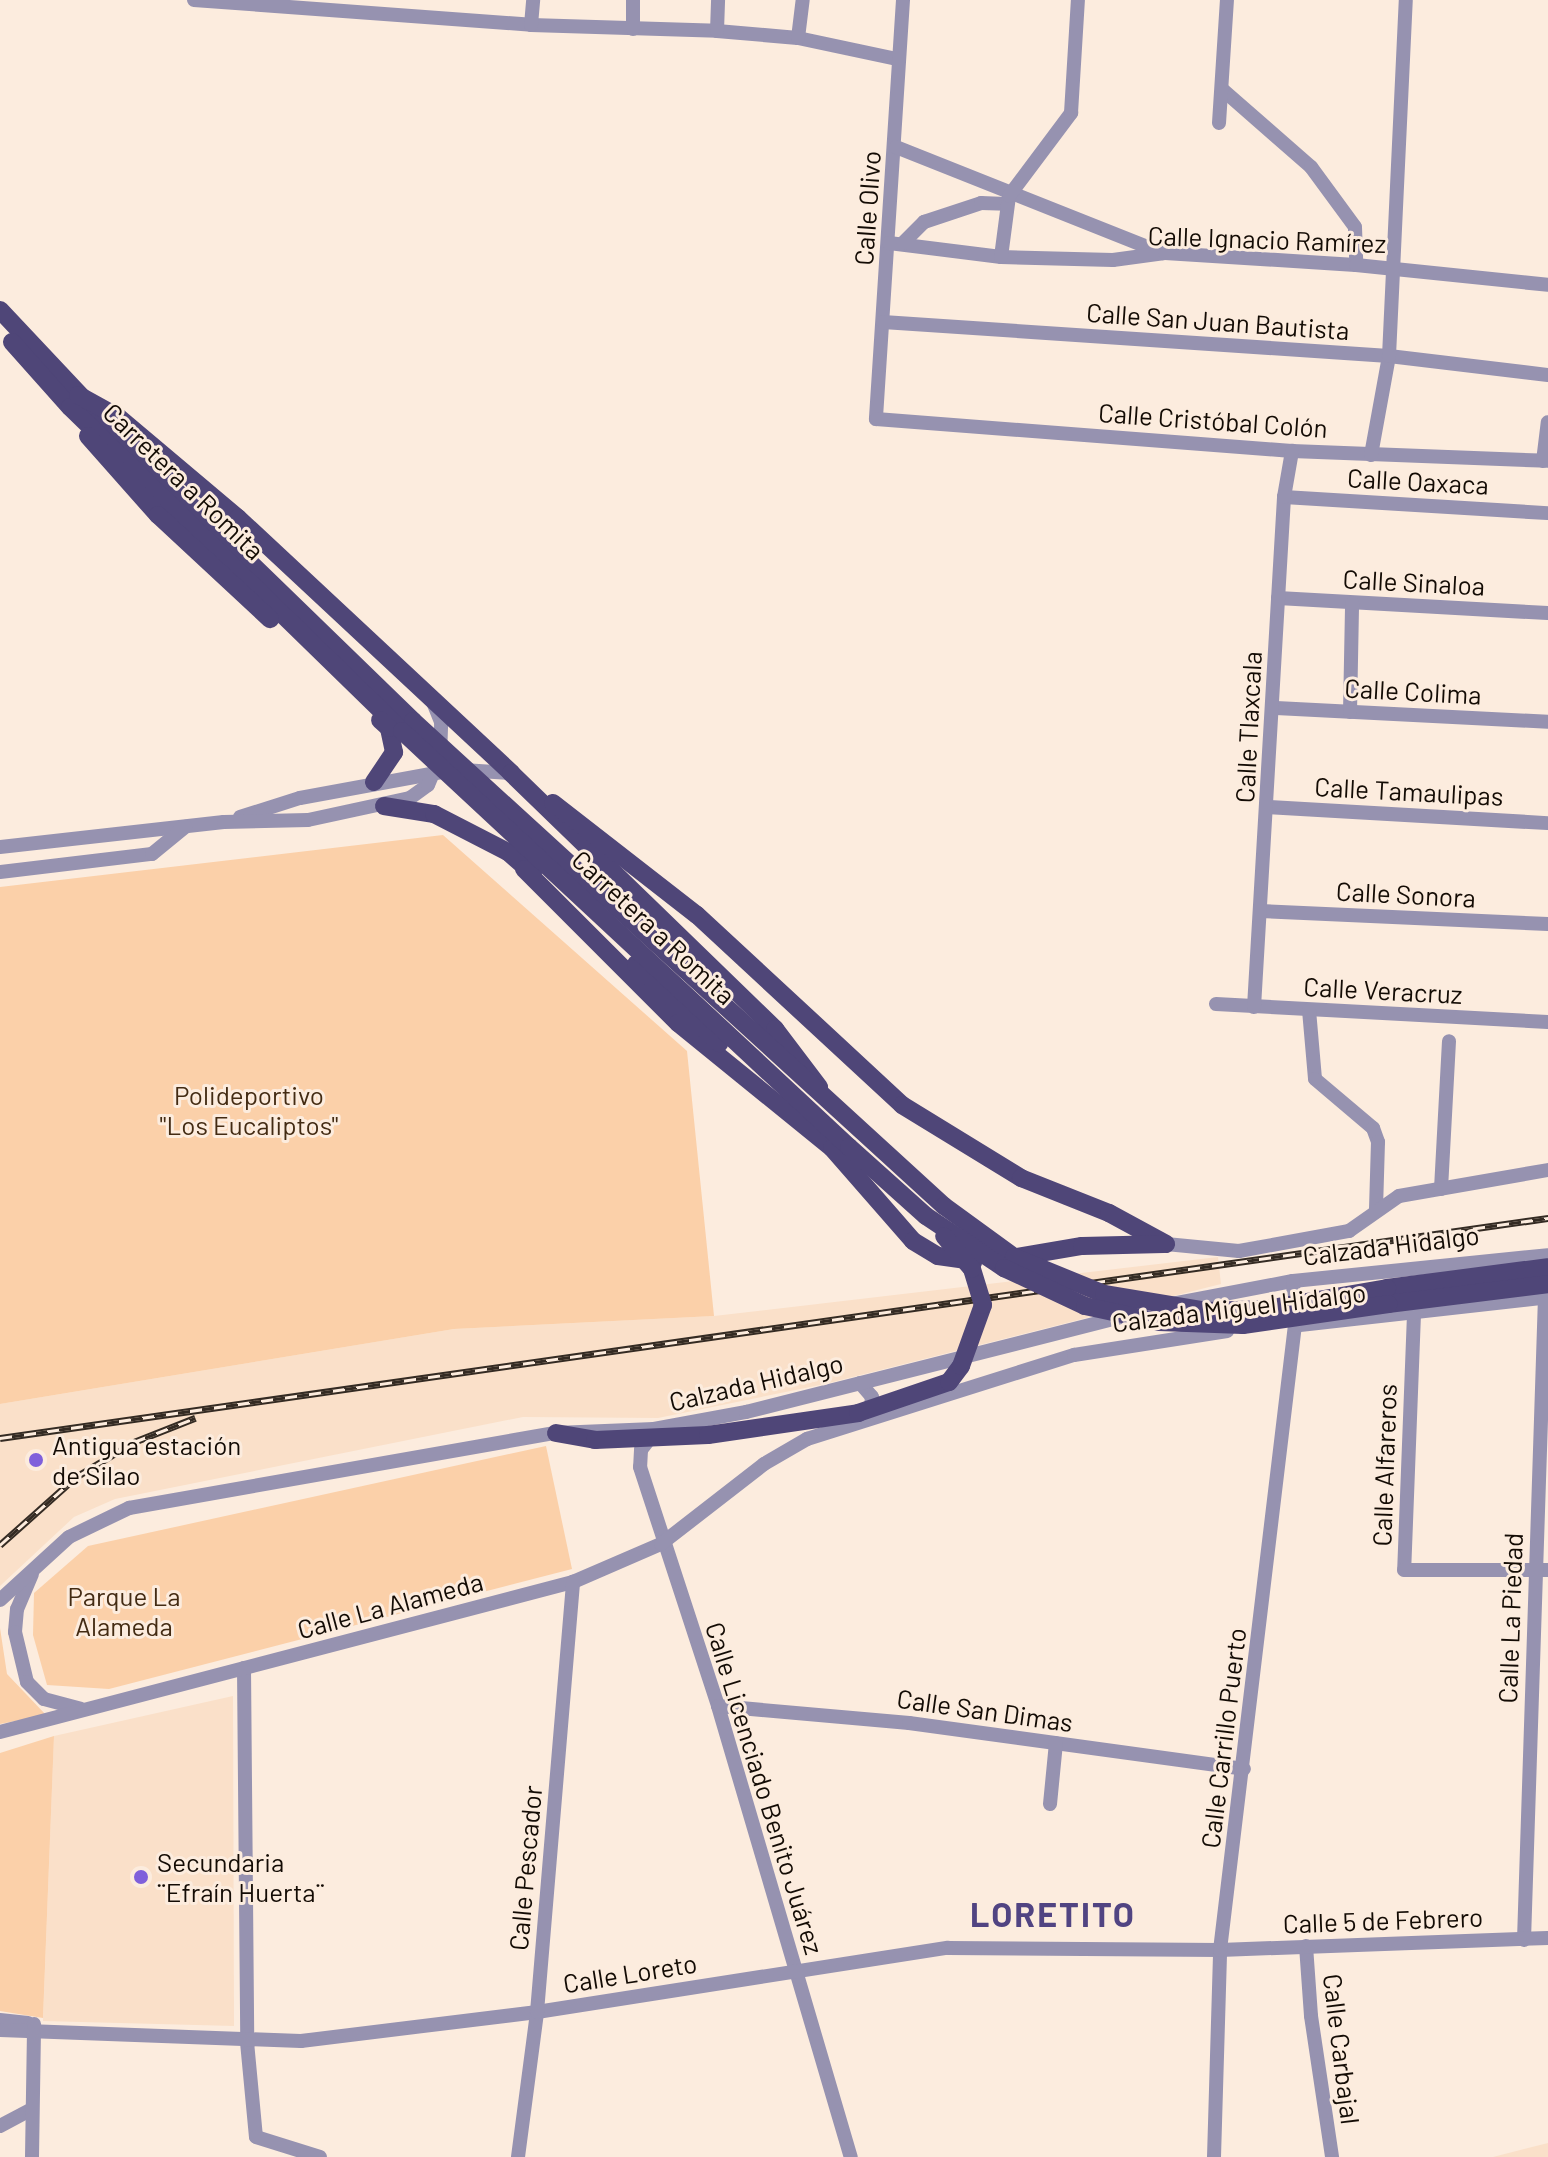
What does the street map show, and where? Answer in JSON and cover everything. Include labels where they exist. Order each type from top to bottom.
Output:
[{"type":"main road","name":"Carretera a Romita","points":[[0,310],[74,401]]},
{"type":"main road","name":"Carretera a Romita","points":[[0,328],[408,726],[849,1147],[926,1216],[1044,1290],[1121,1315],[1243,1325],[1388,1296]]},
{"type":"main road","points":[[74,401],[118,417],[202,486],[511,773],[775,1029],[819,1088]]},
{"type":"main road","points":[[74,401],[97,451],[158,515],[389,728],[394,752],[374,782]]},
{"type":"main road","name":"Carretera a Romita","points":[[408,726],[819,1088],[979,1235],[1057,1278],[1116,1297],[1207,1311],[1266,1309],[1388,1296]]},
{"type":"main road","points":[[511,773],[697,915],[902,1105],[1021,1178],[1109,1213],[1166,1244]]},
{"type":"main road","points":[[384,806],[434,814],[508,852],[678,1023],[832,1148],[888,1218],[938,1256],[992,1262],[1082,1246],[1166,1244]]},
{"type":"main road","points":[[508,852],[506,831],[512,818],[520,808],[542,806]]},
{"type":"main road","points":[[524,869],[551,886],[757,1077],[849,1147]]},
{"type":"main road","points":[[556,1433],[595,1440],[863,1417],[949,1382],[978,1327],[983,1305],[972,1269],[926,1216]]},
{"type":"main road","name":"Calzada Miguel Hidalgo","points":[[1388,1296],[1548,1267]]},
{"type":"main road","name":"Calzada Miguel Hidalgo","points":[[1388,1296],[1547,1293]]},
{"type":"street","points":[[194,0],[362,6],[531,25],[717,31],[798,38],[897,59]]},
{"type":"street","points":[[531,25],[533,0]]},
{"type":"street","points":[[633,0],[633,29]]},
{"type":"street","points":[[717,31],[718,0]]},
{"type":"street","points":[[798,38],[803,0]]},
{"type":"street","name":"Calle Olivo","points":[[876,419],[883,322],[896,243],[897,59],[903,0]]},
{"type":"street","points":[[1001,257],[1007,200],[1071,113],[1078,0]]},
{"type":"street","points":[[1219,123],[1227,0]]},
{"type":"street","points":[[1371,455],[1389,356],[1406,0]]},
{"type":"street","points":[[1223,90],[1311,167],[1355,227],[1356,265]]},
{"type":"street","points":[[896,147],[1007,200],[1165,253]]},
{"type":"street","points":[[896,243],[924,222],[981,203],[1007,200]]},
{"type":"street","name":"Calle Ignacio Ramírez","points":[[896,243],[1001,257],[1113,260],[1165,253],[1395,267],[1548,285]]},
{"type":"street","name":"Calle San Juan Bautista","points":[[883,322],[1389,356],[1548,375]]},
{"type":"street","name":"Calle Cristóbal Colón","points":[[876,419],[1292,451],[1546,461]]},
{"type":"street","points":[[1546,461],[1548,422]]},
{"type":"street","name":"Calle Tlaxcala","points":[[1254,1007],[1276,708],[1284,497],[1292,451]]},
{"type":"street","name":"Calle Oaxaca","points":[[1284,497],[1548,513]]},
{"type":"street","name":"Calle Sinaloa","points":[[1278,598],[1548,613]]},
{"type":"street","points":[[1350,712],[1352,603]]},
{"type":"street","points":[[0,847],[224,822],[308,820],[384,806],[421,793],[435,773],[443,740],[432,700]]},
{"type":"street","name":"Calle Colima","points":[[1276,708],[1548,722]]},
{"type":"street","points":[[224,822],[374,782],[480,769],[511,773]]},
{"type":"street","name":"Calle Tamaulipas","points":[[1268,807],[1548,823]]},
{"type":"street","points":[[0,872],[152,854],[187,826]]},
{"type":"street","name":"Calle Sonora","points":[[1261,911],[1548,924]]},
{"type":"street","name":"Calle Veracruz","points":[[1216,1004],[1548,1022]]},
{"type":"street","points":[[1309,1010],[1315,1079],[1365,1117],[1378,1142],[1376,1209]]},
{"type":"street","points":[[1441,1189],[1449,1041]]},
{"type":"street","points":[[1166,1244],[1239,1251],[1349,1231],[1391,1199],[1548,1170]]},
{"type":"street","name":"Calzada Hidalgo","points":[[0,1600],[46,1554],[100,1520],[164,1500],[556,1433],[654,1429],[860,1383],[1219,1292],[1293,1281],[1548,1255]]},
{"type":"street","name":"Calle Carrillo Puerto","points":[[1214,2157],[1220,1950],[1295,1325],[1293,1281]]},
{"type":"street","points":[[1217,1332],[1219,1292]]},
{"type":"street","name":"Calzada Miguel Hidalgo","points":[[764,1464],[807,1439],[863,1417],[1074,1355],[1217,1332],[1414,1314],[1547,1293]]},
{"type":"street","name":"Calle La Piedad","points":[[1524,1940],[1542,1570],[1547,1293]]},
{"type":"street","name":"Calle Alfareros","points":[[1414,1314],[1404,1570],[1542,1570]]},
{"type":"street","points":[[1067,1331],[1074,1355]]},
{"type":"street","points":[[860,1383],[872,1397],[863,1417]]},
{"type":"street","name":"Calle Licenciado Benito Juárez","points":[[651,1437],[641,1450],[640,1467],[661,1544],[718,1706],[851,2157]]},
{"type":"street","name":"Calle La Alameda","points":[[0,1732],[573,1582],[661,1544],[764,1464]]},
{"type":"street","points":[[46,1554],[17,1609],[18,1655],[27,1682],[44,1699],[88,1710]]},
{"type":"street","name":"Calle Pescador","points":[[518,2157],[537,2012],[573,1582]]},
{"type":"street","points":[[244,1668],[247,2042],[256,2137],[320,2157]]},
{"type":"street","name":"Calle San Dimas","points":[[718,1706],[909,1723],[1244,1769]]},
{"type":"street","points":[[1050,1804],[1056,1743]]},
{"type":"street","name":"Calle 5 de Febrero","points":[[1220,1950],[1548,1938]]},
{"type":"street","name":"Calle Carbajal","points":[[1306,1946],[1311,2016],[1332,2157]]},
{"type":"street","name":"Calle Loreto","points":[[0,2030],[38,2029],[247,2042],[301,2041],[537,2012],[797,1969],[948,1948],[1220,1950]]},
{"type":"street","name":"Calle Loreto","points":[[0,2020],[38,2029]]},
{"type":"street","points":[[32,2157],[38,2029]]},
{"type":"street","points":[[0,2126],[32,2109]]},
{"type":"shaded area","points":[[1218,1257],[1221,1284],[825,1384],[658,1418],[523,1417],[115,1499],[74,1517],[0,1586],[0,1404],[454,1329],[714,1316]]},
{"type":"shaded area","name":"Secundaria ¨Efraín Huerta¨","points":[[233,1696],[234,2026],[43,2021],[54,1736]]},
{"type":"shaded area","points":[[1548,2143],[1548,2157],[1493,2157]]},
{"type":"green space","name":"Polideportivo \"Los Eucaliptos\"","points":[[443,835],[687,1051],[714,1316],[454,1329],[0,1404],[0,887]]},
{"type":"green space","name":"Parque La Alameda","points":[[546,1446],[572,1569],[109,1689],[47,1685],[33,1635],[34,1593],[88,1546]]},
{"type":"green space","points":[[0,1628],[7,1674],[46,1715],[0,1724]]},
{"type":"green space","points":[[54,1736],[43,2018],[0,2011],[0,1753]]},
{"type":"railway","points":[[0,1438],[1548,1218]]},
{"type":"railway","points":[[0,1545],[76,1477],[134,1442],[195,1418]]},
{"type":"place","name":"Antigua estación de Silao","points":[[36,1460]]},
{"type":"place","name":"Secundaria ¨Efraín Huerta¨","points":[[141,1877]]},
{"type":"district","name":"LORETITO","points":[[1053,1914]]}]
